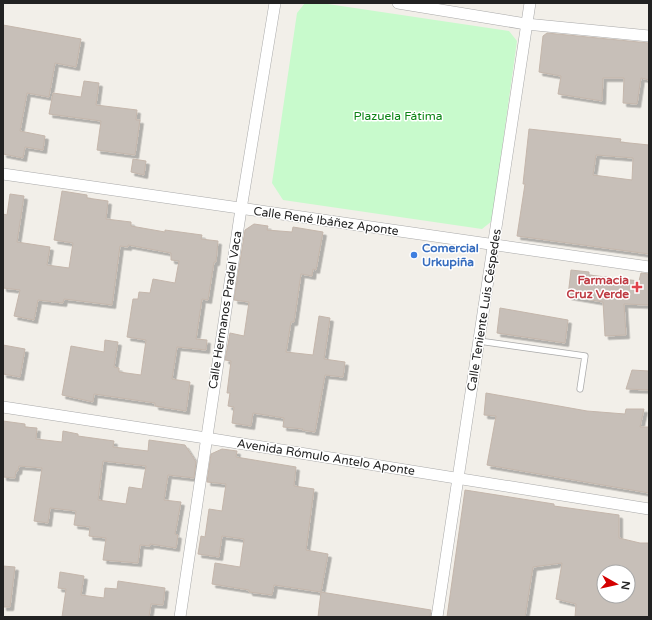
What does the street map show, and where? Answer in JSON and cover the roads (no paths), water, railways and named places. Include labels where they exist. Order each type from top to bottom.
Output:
[{"type":"street","name":"Calle Hermanos Pradel Vaca","points":[[180,617],[241,209],[275,3]]},
{"type":"street","points":[[398,3],[526,24],[649,36]]},
{"type":"street","name":"Calle Teniente Luis Céspedes","points":[[437,617],[530,3]]},
{"type":"street","name":"Calle René Ibáñez Aponte","points":[[3,174],[649,267]]},
{"type":"street","name":"Avenida Rómulo Antelo Aponte","points":[[3,407],[649,509]]},
{"type":"lane","points":[[479,341],[585,356],[580,389]]},
{"type":"place","name":"Comercial Urkupiña","points":[[414,255]]},
{"type":"place","name":"Farmacia Cruz Verde","points":[[637,287]]},
{"type":"park label","name":"Plazuela Fátima","points":[[398,116]]}]
